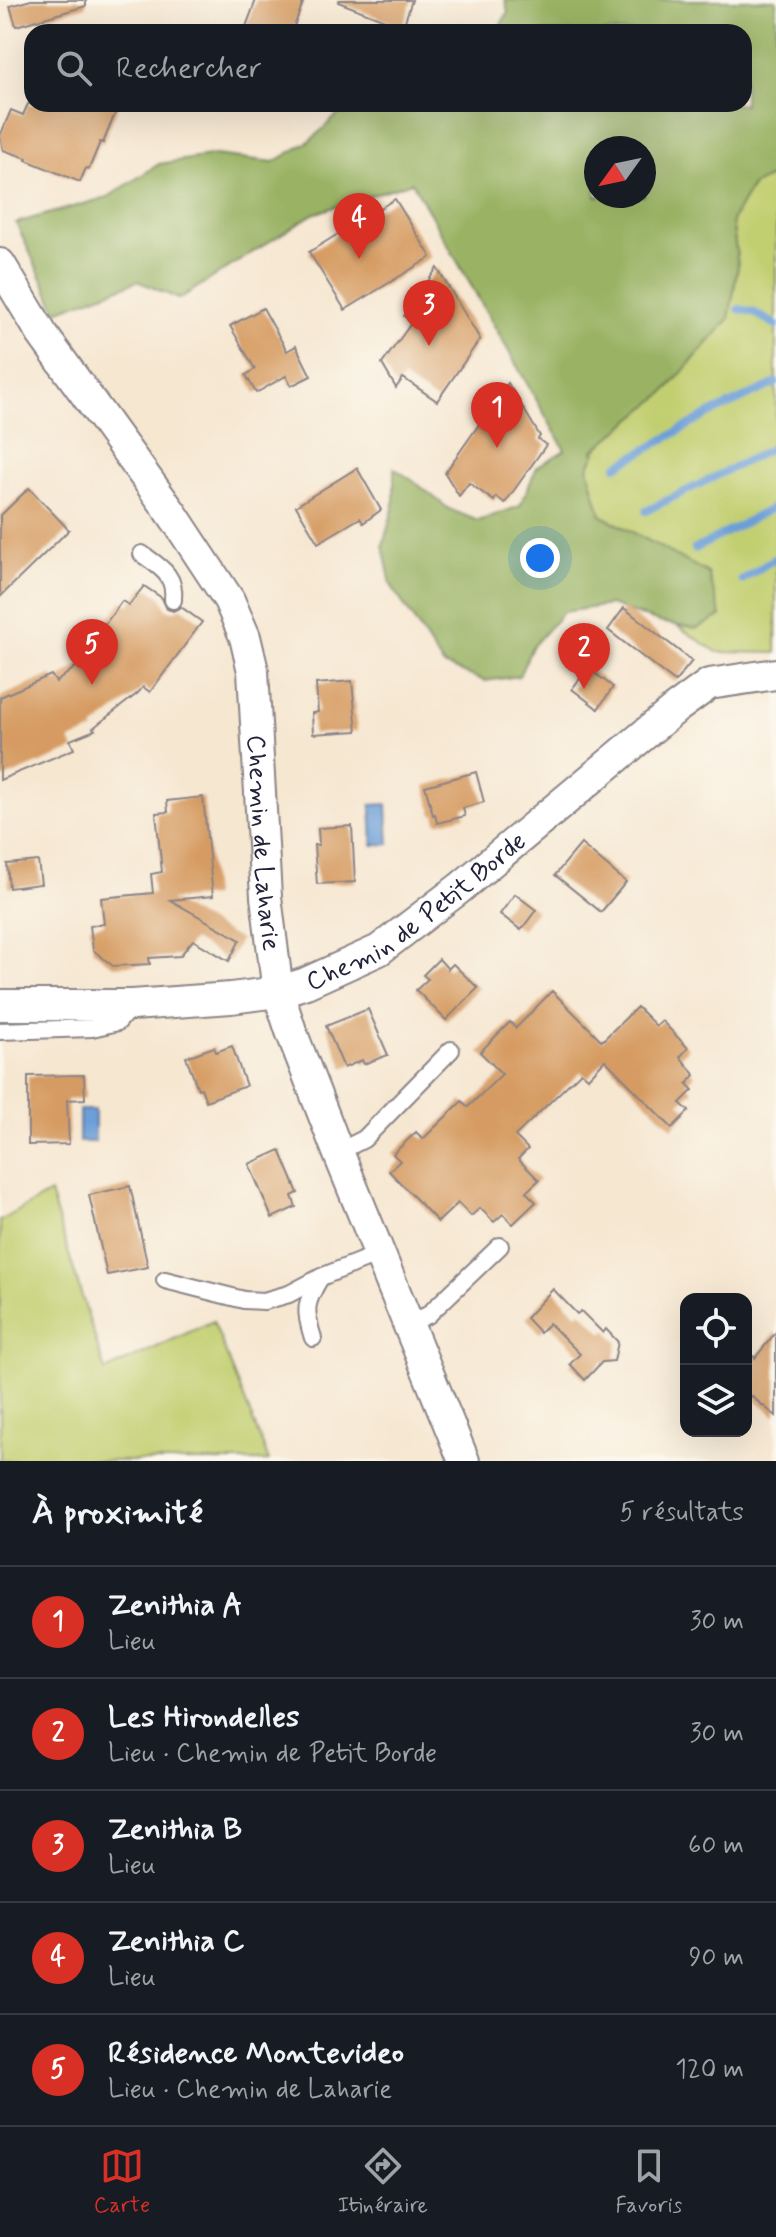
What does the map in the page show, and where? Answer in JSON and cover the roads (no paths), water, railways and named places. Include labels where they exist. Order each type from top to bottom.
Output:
[{"type":"street","name":"Chemin de Laharie","points":[[0,264],[42,334],[168,508],[229,600],[245,637],[253,671],[266,897],[278,992],[338,1152],[464,1461]]},
{"type":"street","name":"Chemin de Petit Borde","points":[[0,1005],[132,1005],[278,992],[306,983],[379,950],[460,888],[709,684],[776,674]]},
{"type":"lane","points":[[142,554],[165,571],[175,588],[173,600]]},
{"type":"lane","points":[[0,1031],[92,1028],[118,1022],[132,1005]]},
{"type":"lane","points":[[338,1152],[364,1139],[451,1050]]},
{"type":"lane","points":[[407,1324],[428,1315],[500,1246]]},
{"type":"lane","points":[[165,1280],[244,1300],[264,1301],[289,1294],[321,1277],[379,1254]]},
{"type":"lane","points":[[313,1338],[307,1320],[308,1298],[321,1277]]},
{"type":"water","points":[[387,804],[389,844],[373,845],[371,805]]},
{"type":"water","points":[[79,1110],[95,1110],[95,1142],[79,1142]]},
{"type":"waterway","points":[[739,309],[753,312],[776,325]]},
{"type":"waterway","points":[[617,466],[709,414],[776,383]]},
{"type":"waterway","points":[[646,511],[776,446]]},
{"type":"waterway","points":[[695,549],[776,506]]},
{"type":"waterway","points":[[742,580],[776,558]]},
{"type":"place","name":"Zenithia C","points":[[359,259]]},
{"type":"place","name":"Zenithia B","points":[[429,346]]},
{"type":"place","name":"Zenithia A","points":[[497,448]]},
{"type":"place","name":"Résidence Montevideo","points":[[92,685]]},
{"type":"place","name":"Les Hirondelles","points":[[584,689]]}]
